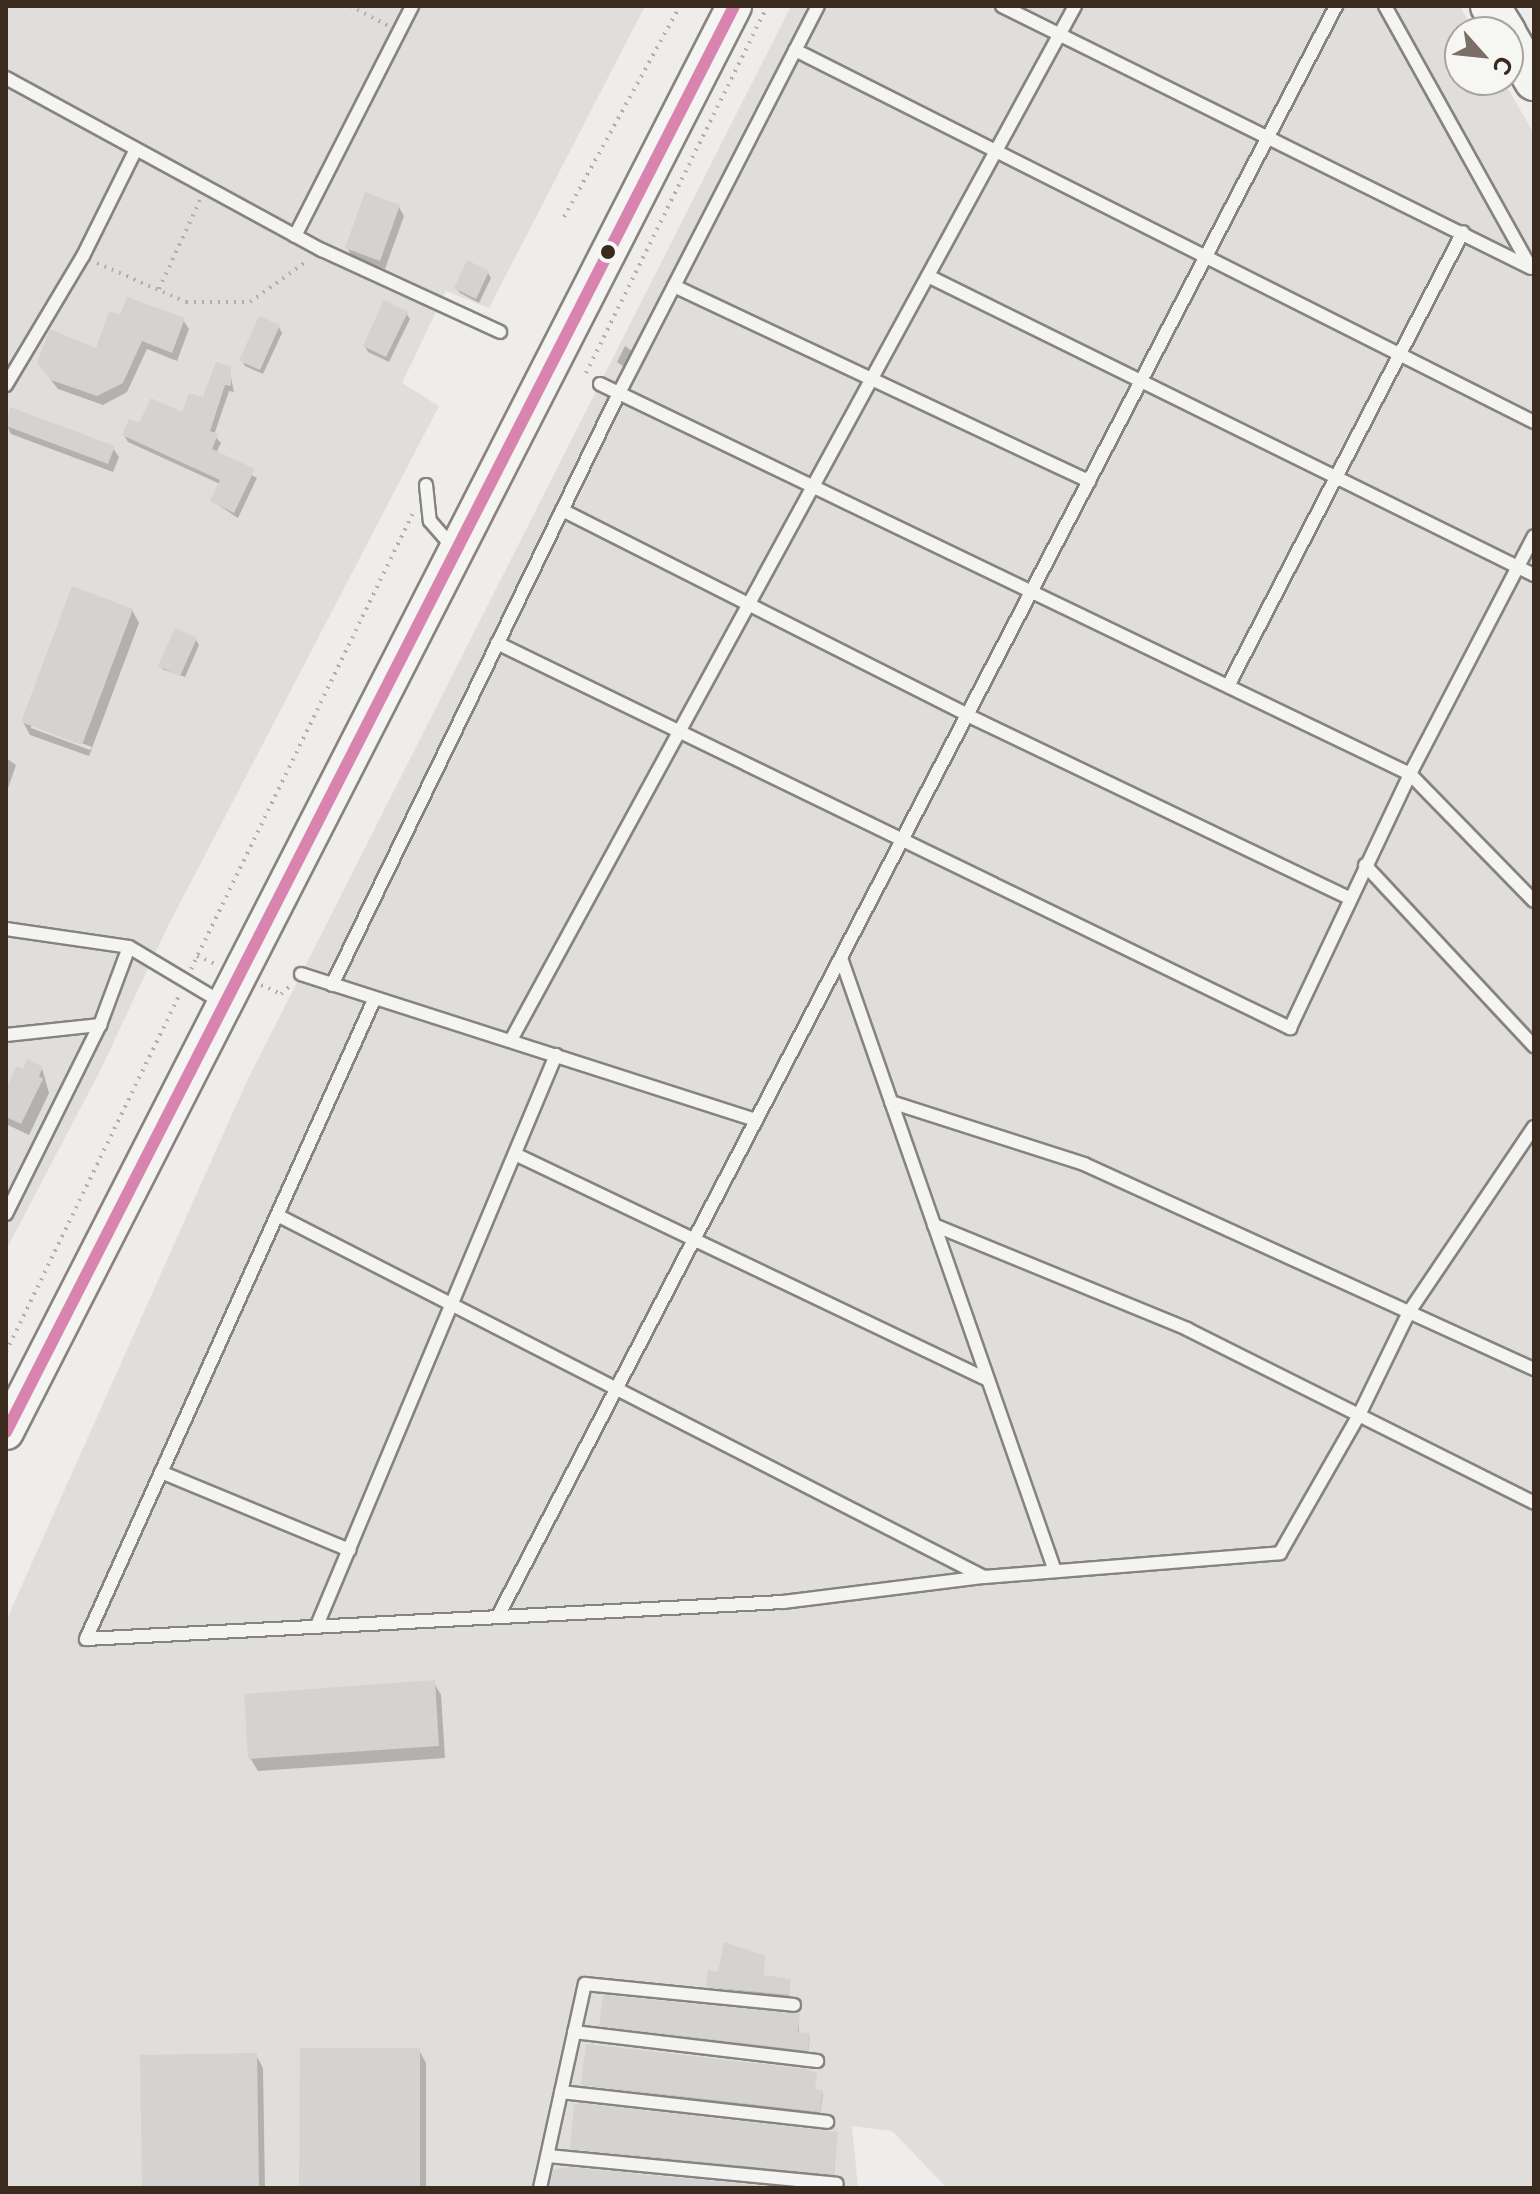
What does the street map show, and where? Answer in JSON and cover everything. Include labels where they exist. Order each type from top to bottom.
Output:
[{"type":"main road","points":[[1524,64],[1534,81]]},
{"type":"street","points":[[6,1432],[734,6]]},
{"type":"lane","points":[[295,236],[412,6]]},
{"type":"lane","points":[[332,985],[619,393],[818,6]]},
{"type":"lane","points":[[1002,6],[1463,232],[1533,270]]},
{"type":"lane","points":[[511,1040],[1075,6]]},
{"type":"lane","points":[[498,1616],[1336,6]]},
{"type":"lane","points":[[1385,6],[1533,270]]},
{"type":"lane","points":[[795,50],[1534,422]]},
{"type":"lane","points":[[6,78],[322,250],[500,332]]},
{"type":"lane","points":[[6,385],[83,256],[136,149]]},
{"type":"lane","points":[[1228,686],[1332,476],[1463,232]]},
{"type":"lane","points":[[928,276],[1534,575]]},
{"type":"lane","points":[[674,286],[1089,481]]},
{"type":"lane","points":[[600,384],[1410,774],[1534,901]]},
{"type":"lane","points":[[426,485],[430,521],[456,551]]},
{"type":"lane","points":[[562,510],[967,715],[1349,898]]},
{"type":"lane","points":[[497,643],[1290,1028],[1410,774],[1534,536]]},
{"type":"lane","points":[[1365,865],[1534,1046]]},
{"type":"lane","points":[[6,929],[129,947],[223,1004]]},
{"type":"lane","points":[[6,1214],[100,1025],[129,947]]},
{"type":"lane","points":[[841,958],[1055,1571]]},
{"type":"lane","points":[[301,974],[374,1000],[511,1040],[756,1120]]},
{"type":"lane","points":[[374,1000],[86,1639],[318,1623],[783,1602],[984,1577],[1280,1553],[1359,1415],[1409,1312],[1534,1127]]},
{"type":"lane","points":[[6,1035],[100,1025]]},
{"type":"lane","points":[[318,1623],[556,1055]]},
{"type":"lane","points":[[891,1102],[1084,1164],[1534,1369]]},
{"type":"lane","points":[[515,1154],[988,1380]]},
{"type":"lane","points":[[277,1215],[984,1577]]},
{"type":"lane","points":[[934,1225],[1187,1329],[1534,1503]]},
{"type":"lane","points":[[161,1472],[349,1550]]},
{"type":"lane","points":[[540,2188],[585,1984],[794,2005]]},
{"type":"lane","points":[[574,2032],[817,2061]]},
{"type":"lane","points":[[561,2092],[827,2122]]},
{"type":"lane","points":[[548,2156],[837,2184]]},
{"type":"path","points":[[350,6],[400,31]]},
{"type":"path","points":[[564,217],[680,6]]},
{"type":"path","points":[[585,376],[767,6]]},
{"type":"path","points":[[159,289],[206,187]]},
{"type":"path","points":[[83,256],[186,302],[250,302],[322,250]]},
{"type":"path","points":[[6,1352],[426,485]]},
{"type":"shaded area","points":[[6,6],[645,6],[489,308],[446,291],[402,383],[439,406],[167,928],[101,1069],[6,1250]]},
{"type":"shaded area","points":[[791,6],[1460,6],[1466,16],[1444,16],[1444,96],[1512,96],[1534,134],[1534,2188],[947,2188],[892,2131],[852,2126],[858,2188],[6,2188],[6,1621],[246,1083]]},
{"type":"building","points":[[365,192],[400,205],[380,261],[345,248]]},
{"type":"building","points":[[467,260],[489,271],[476,299],[454,288]]},
{"type":"building","points":[[127,297],[185,318],[172,353],[142,341],[123,383],[97,396],[51,380],[37,363],[50,329],[96,348],[109,311],[120,315]]},
{"type":"building","points":[[384,300],[408,312],[386,357],[363,346]]},
{"type":"building","points":[[259,316],[280,325],[260,370],[239,361]]},
{"type":"building","points":[[216,362],[231,366],[231,386],[225,385],[210,431],[218,434],[212,449],[255,469],[234,513],[210,501],[220,480],[122,435],[129,419],[139,423],[151,398],[182,412],[189,393],[203,397]]},
{"type":"building","points":[[10,407],[115,446],[108,464],[6,426]]},
{"type":"building","points":[[72,586],[133,609],[82,745],[21,722]]},
{"type":"building","points":[[175,628],[197,638],[180,676],[158,666]]},
{"type":"building","points":[[27,1059],[43,1067],[39,1076],[43,1079],[21,1124],[6,1117],[6,1088],[17,1066],[23,1069]]},
{"type":"building","points":[[435,1680],[439,1746],[248,1759],[244,1694]]},
{"type":"building","points":[[724,1942],[766,1956],[763,1975],[791,1979],[789,1995],[706,1987],[708,1970],[718,1972]]},
{"type":"building","points":[[603,1995],[800,2014],[798,2032],[810,2033],[808,2051],[599,2026]]},
{"type":"building","points":[[586,2044],[806,2069],[817,2073],[815,2089],[823,2090],[820,2112],[581,2085]]},
{"type":"building","points":[[300,2048],[420,2048],[420,2188],[299,2188]]},
{"type":"building","points":[[257,2053],[259,2188],[142,2188],[140,2055]]},
{"type":"building","points":[[579,2103],[838,2132],[834,2175],[570,2149],[574,2105]]},
{"type":"building","points":[[568,2167],[785,2188],[549,2188],[553,2170]]},
{"type":"transit line","points":[[6,1432],[734,6]]}]
